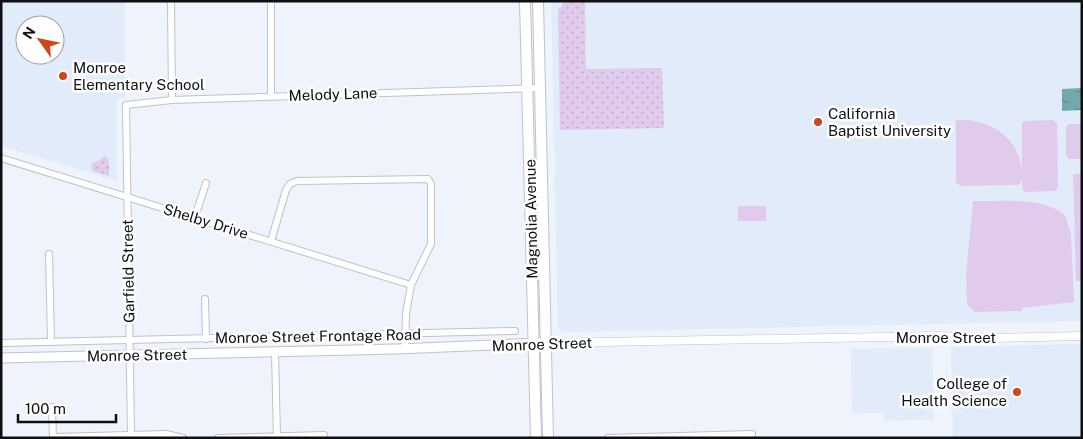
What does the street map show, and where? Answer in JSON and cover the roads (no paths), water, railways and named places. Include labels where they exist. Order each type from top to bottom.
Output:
[{"type":"main road","name":"Magnolia Avenue","points":[[525,1],[536,438]]},
{"type":"main road","name":"Magnolia Avenue","points":[[538,1],[548,438]]},
{"type":"main road","name":"Monroe Street","points":[[1,358],[405,349],[546,343]]},
{"type":"street","points":[[170,1],[172,100]]},
{"type":"street","points":[[271,1],[271,96]]},
{"type":"street","name":"Melody Lane","points":[[126,105],[172,100],[540,88]]},
{"type":"street","name":"Garfield Street","points":[[126,105],[131,437]]},
{"type":"street","name":"Shelby Drive","points":[[1,158],[411,285]]},
{"type":"street","points":[[271,241],[286,190],[290,184],[297,181],[428,179],[431,184],[431,244],[411,285],[406,314],[405,349]]},
{"type":"street","points":[[195,217],[206,183]]},
{"type":"street","points":[[49,254],[51,342]]},
{"type":"street","points":[[205,300],[206,338]]},
{"type":"street","name":"Monroe Street Frontage Road","points":[[1,344],[515,331]]},
{"type":"street","name":"Monroe Street","points":[[546,343],[939,336],[989,338],[1082,336]]},
{"type":"street","points":[[275,352],[277,437]]},
{"type":"street","points":[[52,407],[53,438],[131,437],[166,434],[183,438]]},
{"type":"street","points":[[608,438],[752,434]]},
{"type":"street","points":[[218,438],[324,435]]},
{"type":"water","points":[[1082,88],[1082,110],[1062,111],[1062,89]]},
{"type":"place","name":"Monroe Elementary School","points":[[63,76]]},
{"type":"place","name":"California Baptist University","points":[[818,122]]},
{"type":"place","name":"College of Health Science","points":[[1017,392]]}]
